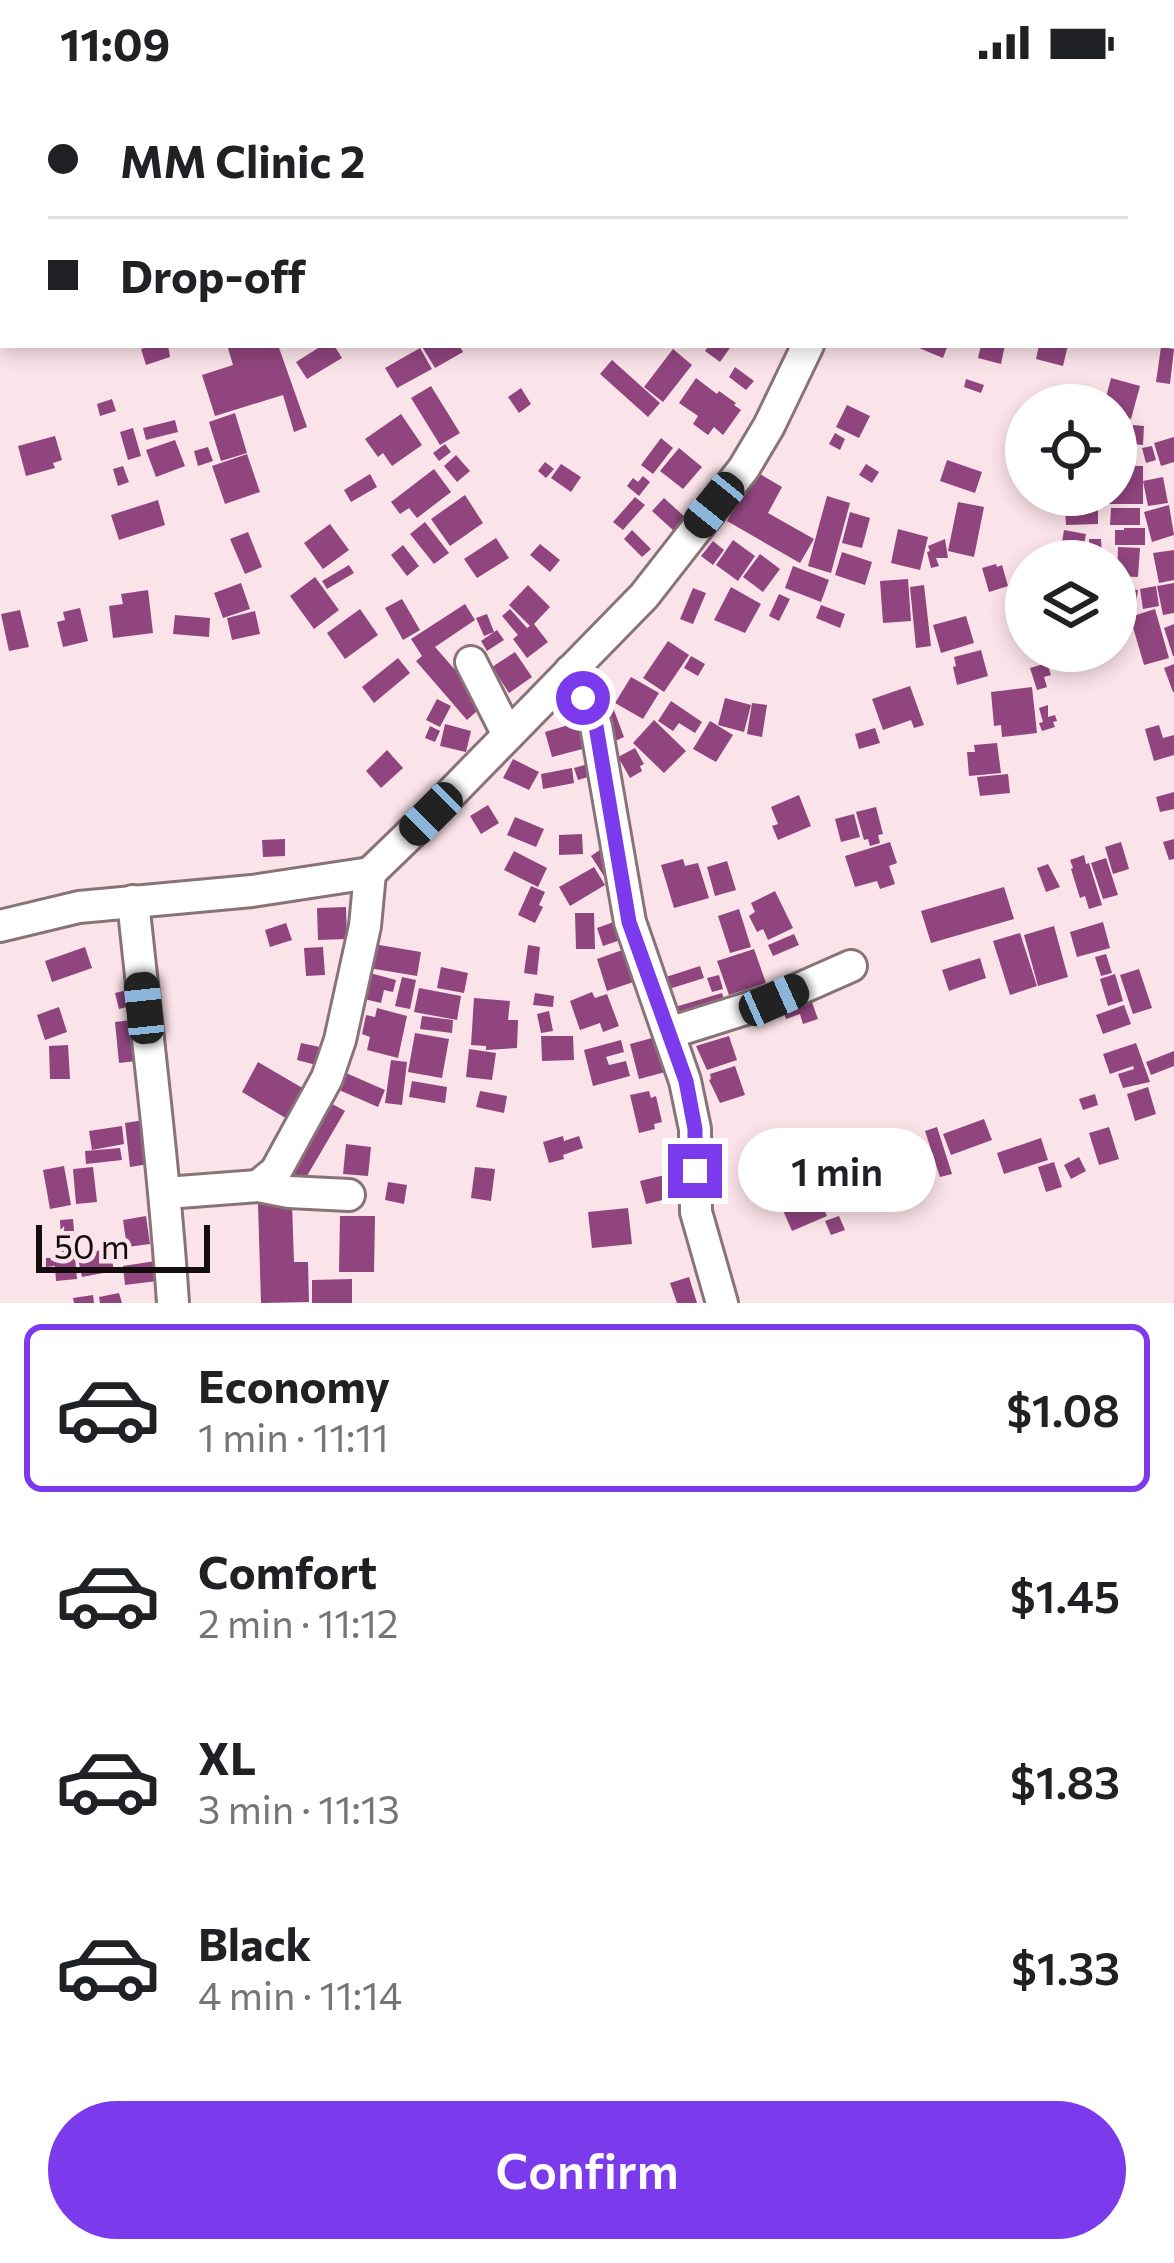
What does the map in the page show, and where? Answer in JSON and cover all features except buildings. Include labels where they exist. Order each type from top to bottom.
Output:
[{"type":"street","points":[[0,926],[80,907],[252,891],[370,873],[644,596],[744,467],[770,426],[807,348]]},
{"type":"street","points":[[471,662],[508,735]]},
{"type":"street","points":[[570,671],[596,726],[629,922],[686,1081],[695,1129],[696,1213],[722,1303]]},
{"type":"street","points":[[258,1186],[276,1171],[327,1078],[365,926],[370,873]]},
{"type":"street","points":[[133,901],[166,1193],[173,1303]]},
{"type":"street","points":[[670,1033],[774,1000],[851,966]]},
{"type":"street","points":[[166,1193],[258,1186],[349,1195]]},
{"type":"route","points":[[583,698],[596,726],[629,922],[686,1081],[695,1129],[695,1171]]}]
